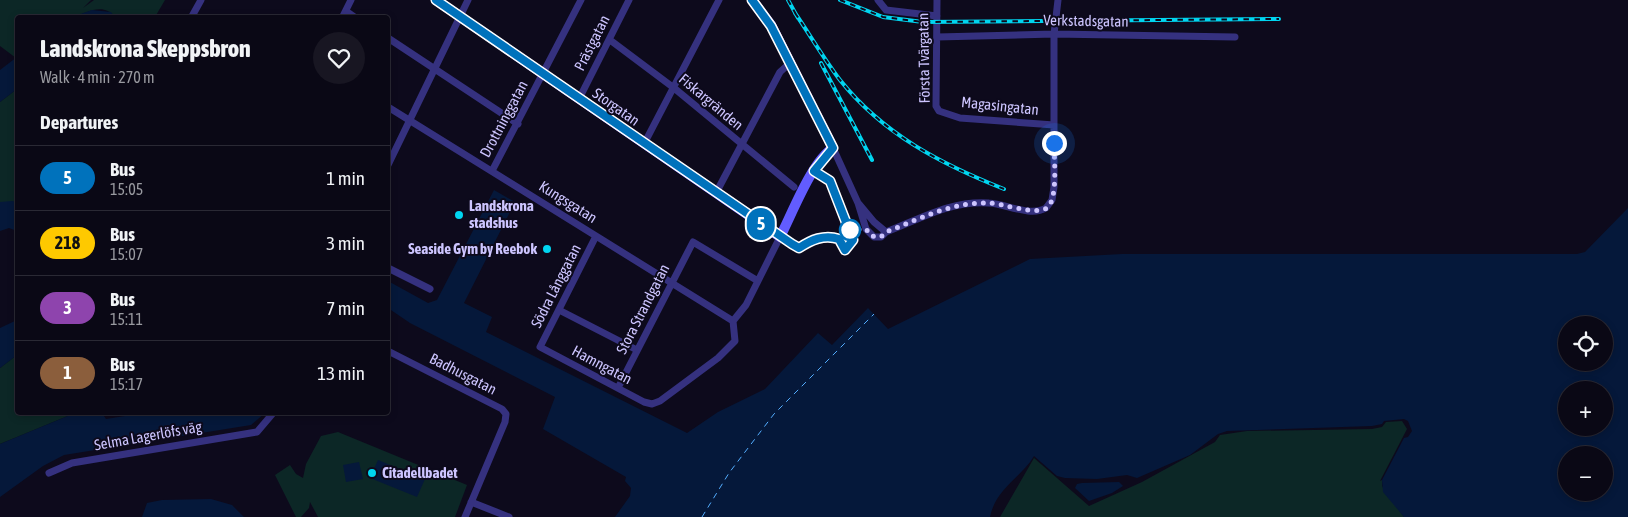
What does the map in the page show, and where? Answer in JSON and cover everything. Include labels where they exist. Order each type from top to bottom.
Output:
[{"type":"street","points":[[193,15],[201,0]]},
{"type":"street","points":[[344,14],[352,0]]},
{"type":"street","name":"Storgatan","points":[[436,0],[780,237]]},
{"type":"street","points":[[390,161],[468,0]]},
{"type":"street","name":"Drottninggatan","points":[[492,171],[581,0]]},
{"type":"street","name":"Prästgatan","points":[[579,99],[629,0]]},
{"type":"street","points":[[644,144],[719,0]]},
{"type":"street","points":[[752,0],[771,26],[833,148],[858,203],[868,234],[878,238],[886,232],[949,207],[987,202],[1035,211],[1048,206],[1053,197],[1054,34],[1058,0]]},
{"type":"street","points":[[878,0],[886,10],[937,16]]},
{"type":"street","name":"Första Tvärgatan","points":[[937,0],[936,106],[944,113]]},
{"type":"street","name":"Verkstadsgatan","points":[[937,37],[1054,34],[1235,37]]},
{"type":"street","points":[[390,39],[518,124]]},
{"type":"street","name":"Fiskargränden","points":[[610,40],[674,88],[794,187]]},
{"type":"street","points":[[716,193],[740,144],[780,72],[790,63]]},
{"type":"street","name":"Kungsgatan","points":[[390,108],[733,320]]},
{"type":"street","name":"Magasingatan","points":[[944,113],[960,118],[1054,125]]},
{"type":"street","points":[[733,320],[746,305],[807,182],[821,160],[833,148]]},
{"type":"street","points":[[858,203],[874,222],[886,232]]},
{"type":"street","name":"Södra Långgatan","points":[[540,347],[596,236]]},
{"type":"street","name":"Stora Strandgatan","points":[[618,388],[693,242],[758,281]]},
{"type":"street","points":[[390,269],[430,289]]},
{"type":"street","points":[[559,310],[637,350]]},
{"type":"street","name":"Hamngatan","points":[[540,347],[644,402],[652,404],[660,401],[729,349],[735,341],[733,320]]},
{"type":"street","name":"Badhusgatan","points":[[390,352],[502,409],[506,414],[505,422],[465,517]]},
{"type":"street","name":"Selma Lagerlöfs väg","points":[[49,473],[72,463],[257,432],[271,415]]},
{"type":"street","points":[[472,502],[509,517]]},
{"type":"green space","points":[[0,0],[91,0],[83,8],[94,0],[165,0],[156,15],[112,15],[100,9],[78,15],[15,15],[15,57],[0,46]]},
{"type":"green space","points":[[15,91],[15,202],[0,202],[0,102]]},
{"type":"green space","points":[[15,357],[15,415],[70,415],[0,444],[0,368]]},
{"type":"green space","points":[[1402,421],[1407,429],[1380,481],[1382,480],[1382,486],[1404,517],[1000,517],[1034,458],[1089,506],[1142,482],[1215,442],[1220,435],[1247,431],[1372,429],[1382,427],[1386,422]]},
{"type":"green space","name":"Citadellbadet","points":[[338,432],[467,485],[455,517],[318,517],[310,502],[309,508],[301,517],[296,517],[275,475],[290,465],[296,474],[303,478],[306,464],[321,436]]},
{"type":"water","points":[[92,10],[111,12],[113,15],[78,15]]},
{"type":"water","points":[[15,59],[15,91],[0,102],[0,70]]},
{"type":"water","points":[[494,190],[515,202],[464,303],[492,317],[486,332],[687,433],[718,412],[765,389],[818,333],[832,345],[868,308],[888,329],[1030,259],[1122,254],[1577,254],[1585,252],[1628,208],[1628,517],[1404,517],[1383,492],[1382,480],[1404,438],[1408,437],[1412,431],[1408,421],[1404,419],[1384,421],[1382,424],[1372,426],[1227,431],[1218,434],[1190,455],[1137,478],[1127,475],[1097,479],[1065,478],[1057,476],[1034,456],[1029,464],[1003,491],[993,507],[990,517],[615,517],[630,496],[631,488],[625,481],[626,477],[543,429],[555,397],[410,323],[390,309],[390,282],[428,303],[437,300]]},
{"type":"water","points":[[0,202],[15,202],[15,230],[9,228],[0,231]]},
{"type":"water","points":[[15,321],[15,357],[0,368],[0,328]]},
{"type":"water","points":[[70,415],[103,415],[106,419],[131,415],[263,415],[251,425],[64,455],[43,466],[0,497],[0,444]]},
{"type":"water","points":[[378,460],[425,479],[417,497],[370,478]]},
{"type":"water","points":[[359,462],[363,479],[346,482],[343,465]]},
{"type":"water","points":[[1119,482],[1123,486],[1112,493],[1089,501],[1075,488],[1077,484],[1082,483]]},
{"type":"water","points":[[211,499],[232,505],[244,517],[142,517],[147,503],[162,500]]},
{"type":"ferry route","points":[[702,517],[729,473],[774,414],[874,314]]},
{"type":"railway","points":[[788,0],[798,18]]},
{"type":"railway","points":[[840,0],[883,17],[923,22],[1279,19]]},
{"type":"railway","points":[[795,13],[840,80],[875,116],[894,132],[936,158],[1004,189]]},
{"type":"railway","points":[[821,63],[872,160]]},
{"type":"bus line","name":"5","points":[[436,0],[792,244],[799,248],[807,242],[828,236],[839,239],[845,250],[853,243],[853,240],[842,209],[830,181],[814,171],[829,150],[833,148],[771,26],[752,0]]},
{"type":"place","name":"Landskrona stadshus","points":[[459,215]]},
{"type":"place","name":"Seaside Gym by Reebok","points":[[547,249]]},
{"type":"place","name":"Citadellbadet","points":[[372,473]]},
{"type":"route","points":[[850,230],[866,229],[871,236],[881,237],[886,232],[949,207],[987,202],[1033,211],[1043,210],[1048,206],[1053,197],[1054,143]]}]
